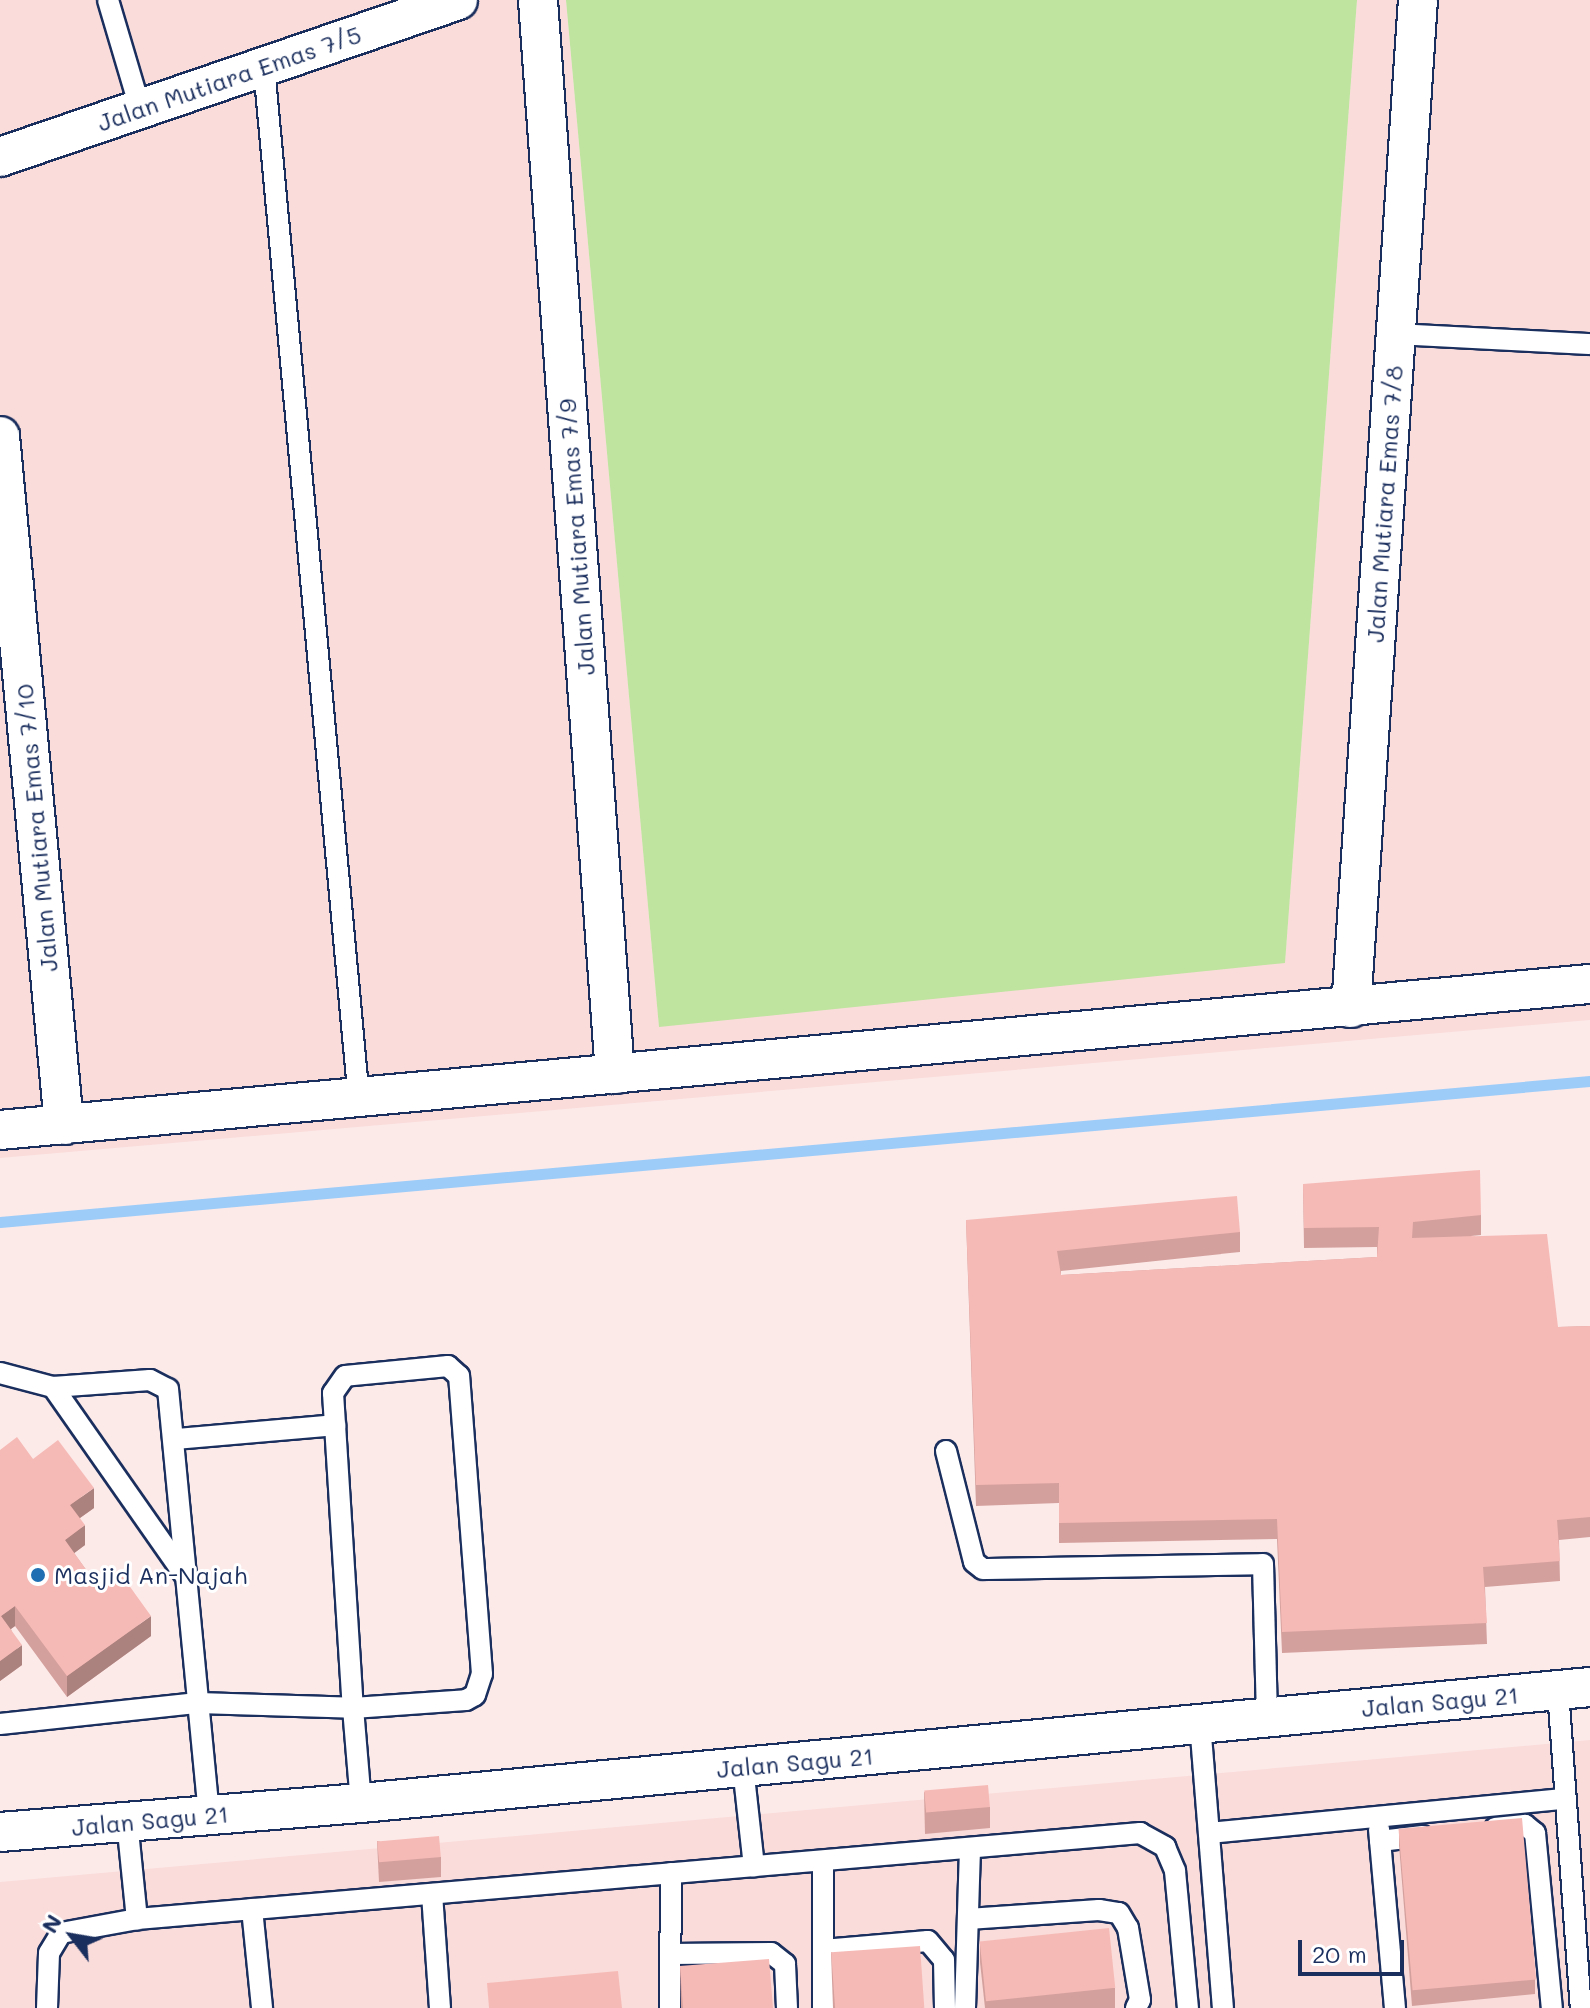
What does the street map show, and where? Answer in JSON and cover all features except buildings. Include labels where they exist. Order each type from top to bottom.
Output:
[{"type":"street","name":"Jalan Mutiara Emas 7/5","points":[[0,157],[458,0]]},
{"type":"street","name":"Jalan Mutiara Emas 7/9","points":[[538,0],[615,1074]]},
{"type":"street","name":"Jalan Mutiara Emas 7/8","points":[[1351,1008],[1418,0]]},
{"type":"street","name":"Jalan Mutiara Emas 7/10","points":[[0,436],[64,1125]]},
{"type":"street","points":[[0,1130],[359,1100],[1590,984]]},
{"type":"street","name":"Jalan Sagu 21","points":[[0,1832],[361,1803],[1579,1690]]},
{"type":"lane","points":[[108,0],[140,108]]},
{"type":"lane","points":[[264,67],[359,1100]]},
{"type":"lane","points":[[1396,334],[1590,344]]},
{"type":"lane","points":[[0,1724],[198,1703],[353,1708],[466,1700],[481,1685],[457,1372],[448,1366],[345,1376],[333,1393],[353,1708],[361,1803]]},
{"type":"lane","points":[[0,1373],[53,1387],[160,1382],[172,1399],[209,1815]]},
{"type":"lane","points":[[53,1387],[186,1576]]},
{"type":"lane","points":[[176,1439],[335,1425]]},
{"type":"lane","points":[[946,1451],[974,1562],[983,1569],[1263,1564],[1267,1717]]},
{"type":"lane","points":[[1579,1690],[1563,1799],[1581,2008]]},
{"type":"lane","points":[[1200,1723],[1223,2008]]},
{"type":"lane","points":[[743,1767],[754,1866]]},
{"type":"lane","points":[[1209,1833],[1563,1799]]},
{"type":"lane","points":[[1378,1817],[1395,2008]]},
{"type":"lane","points":[[127,1821],[137,1919]]},
{"type":"lane","points":[[1380,1841],[1525,1825],[1535,1833],[1552,2008]]},
{"type":"lane","points":[[47,2008],[49,1953],[61,1933],[137,1919],[970,1850],[1140,1833],[1165,1847],[1175,1871],[1188,2008]]},
{"type":"lane","points":[[965,2008],[970,1850]]},
{"type":"lane","points":[[823,1861],[823,2008]]},
{"type":"lane","points":[[670,2008],[671,1873]]},
{"type":"lane","points":[[432,1894],[440,2008]]},
{"type":"lane","points":[[252,1909],[262,2008]]},
{"type":"lane","points":[[968,1919],[1099,1910],[1119,1913],[1128,1928],[1140,2000],[1136,2008]]},
{"type":"lane","points":[[823,1950],[928,1941],[944,1960],[945,2008]]},
{"type":"lane","points":[[671,1954],[771,1953],[785,1964],[787,2008]]},
{"type":"shaded area","points":[[0,0],[566,0],[659,1026],[1285,962],[1357,0],[1590,0],[1590,1020],[0,1158]]},
{"type":"shaded area","points":[[1590,1740],[1590,2008],[0,2008],[0,1882]]},
{"type":"green space","points":[[566,0],[1357,0],[1285,963],[659,1027]]},
{"type":"waterway","points":[[0,1222],[1590,1081]]},
{"type":"place","name":"Masjid An-Najah","points":[[38,1575]]}]
